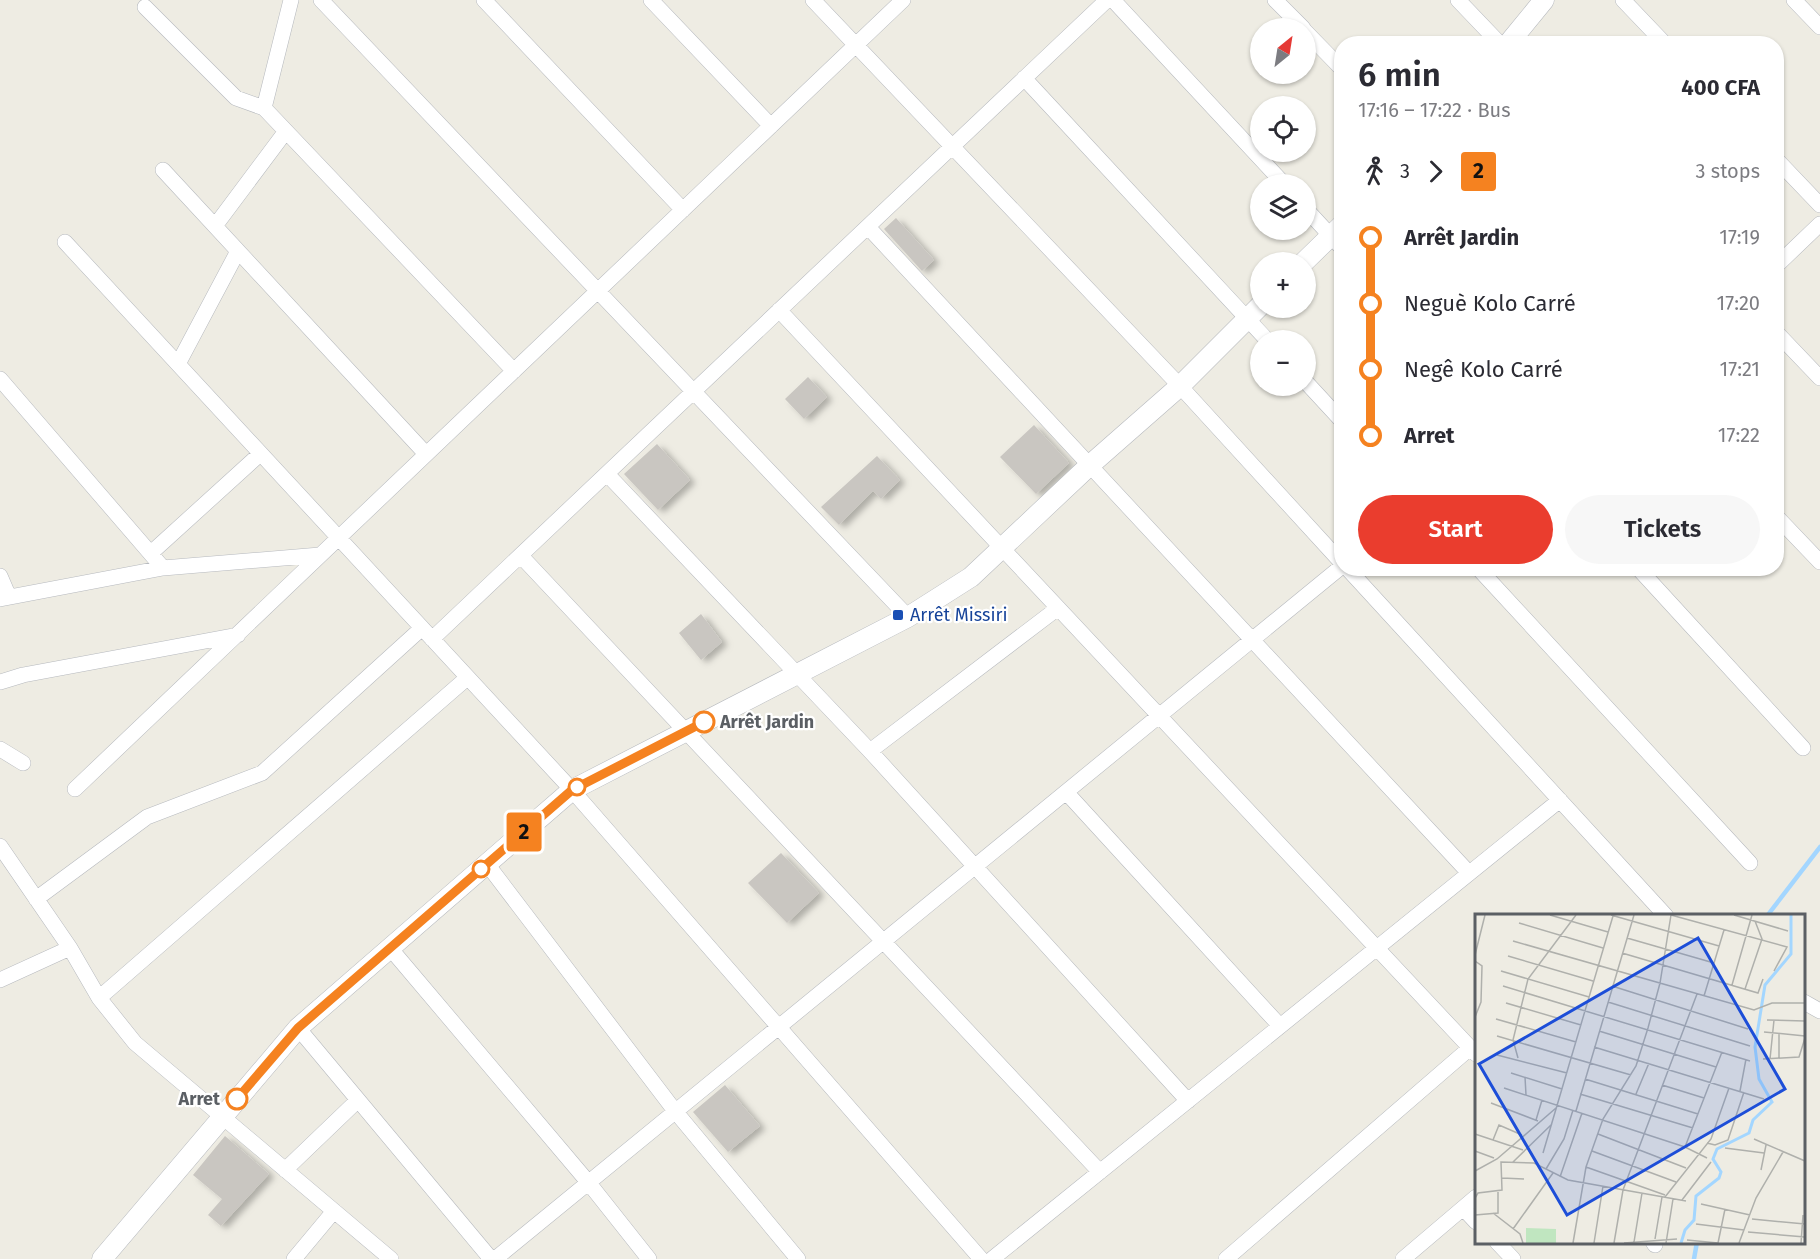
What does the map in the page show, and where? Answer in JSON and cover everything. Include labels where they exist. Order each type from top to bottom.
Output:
[{"type":"street","points":[[264,108],[291,0]]},
{"type":"street","points":[[321,0],[908,617]]},
{"type":"street","points":[[484,0],[683,210]]},
{"type":"street","points":[[651,0],[771,126]]},
{"type":"street","points":[[813,0],[1179,386],[1334,554]]},
{"type":"street","points":[[75,789],[903,0]]},
{"type":"street","points":[[36,899],[147,817],[261,773],[521,556],[1107,0]]},
{"type":"street","points":[[1113,0],[1275,174]]},
{"type":"street","points":[[1275,0],[1292,18]]},
{"type":"street","points":[[1458,0],[1492,36]]},
{"type":"street","points":[[1515,36],[1544,0]]},
{"type":"street","points":[[1623,0],[1657,36]]},
{"type":"street","points":[[1794,0],[1820,27]]},
{"type":"street","points":[[145,7],[236,98],[264,108],[514,371]]},
{"type":"street","points":[[1316,42],[1334,61]]},
{"type":"street","points":[[1024,78],[1250,308]]},
{"type":"street","points":[[215,226],[286,131]]},
{"type":"street","points":[[1784,167],[1820,205]]},
{"type":"street","points":[[163,170],[426,454]]},
{"type":"street","points":[[1316,217],[1334,233]]},
{"type":"street","points":[[1784,258],[1820,224]]},
{"type":"street","points":[[868,226],[1469,873]]},
{"type":"street","points":[[1316,253],[1334,239]]},
{"type":"street","points":[[65,242],[572,790],[981,1259]]},
{"type":"street","points":[[177,364],[238,251]]},
{"type":"street","points":[[779,310],[1473,1051],[1226,1259]]},
{"type":"street","points":[[102,1259],[298,1028],[572,790],[908,617],[971,577],[1090,465],[1179,386],[1250,316]]},
{"type":"street","points":[[1784,340],[1820,378]]},
{"type":"street","points":[[0,379],[163,568]]},
{"type":"street","points":[[1316,393],[1334,412]]},
{"type":"street","points":[[151,553],[260,454]]},
{"type":"street","points":[[607,474],[870,751],[1188,1101]]},
{"type":"street","points":[[1784,524],[1820,562]]},
{"type":"street","points":[[0,576],[5,598],[163,568],[320,555]]},
{"type":"street","points":[[521,556],[1100,1172]]},
{"type":"street","points":[[298,1028],[493,1259],[1334,573]]},
{"type":"street","points":[[1354,576],[1664,914]]},
{"type":"street","points":[[1485,576],[1750,863]]},
{"type":"street","points":[[1645,576],[1803,748]]},
{"type":"street","points":[[870,751],[1058,608]]},
{"type":"street","points":[[0,682],[23,675],[238,635]]},
{"type":"street","points":[[99,998],[467,678]]},
{"type":"street","points":[[0,750],[23,763]]},
{"type":"street","points":[[1066,792],[1280,1026]]},
{"type":"street","points":[[992,1259],[1560,800]]},
{"type":"street","points":[[0,846],[70,948],[99,998],[135,1043],[391,1259]]},
{"type":"street","points":[[487,864],[675,1112],[798,1259]]},
{"type":"street","points":[[0,980],[70,948]]},
{"type":"street","points":[[390,948],[588,1182],[649,1259]]},
{"type":"street","points":[[1805,1003],[1820,1011]]},
{"type":"street","points":[[285,1170],[358,1100]]},
{"type":"street","points":[[1403,1259],[1475,1198]]},
{"type":"street","points":[[1462,1208],[1475,1221]]},
{"type":"street","points":[[294,1259],[334,1211]]},
{"type":"street","points":[[1499,1244],[1513,1259]]},
{"type":"building","points":[[896,218],[934,260],[922,271],[884,229]]},
{"type":"building","points":[[808,377],[827,397],[804,419],[785,399]]},
{"type":"building","points":[[1034,425],[1069,463],[1036,494],[1000,457]]},
{"type":"building","points":[[657,444],[690,480],[658,510],[624,474]]},
{"type":"building","points":[[877,456],[900,480],[881,499],[873,491],[839,525],[821,507]]},
{"type":"building","points":[[701,614],[722,642],[701,660],[679,633]]},
{"type":"building","points":[[781,853],[819,893],[787,923],[748,883]]},
{"type":"building","points":[[725,1085],[760,1126],[728,1152],[693,1112]]},
{"type":"building","points":[[225,1136],[269,1174],[221,1226],[208,1215],[222,1199],[193,1175]]},
{"type":"waterway","points":[[1769,914],[1820,847]]},
{"type":"waterway","points":[[1694,1259],[1697,1244]]},
{"type":"bus line","name":"2","points":[[237,1099],[298,1028],[572,790],[704,722]]},
{"type":"place","name":"Arrêt Missiri","points":[[898,615]]},
{"type":"place","name":"Arrêt Jardin","points":[[704,722]]},
{"type":"place","name":"Arret","points":[[237,1099]]}]
